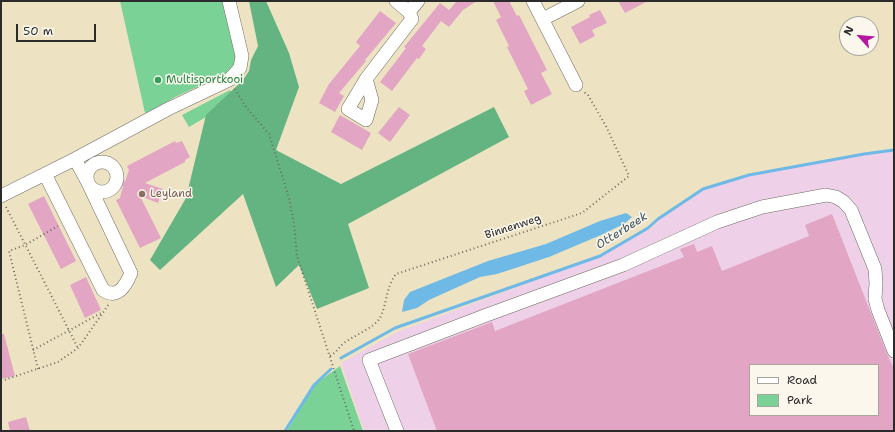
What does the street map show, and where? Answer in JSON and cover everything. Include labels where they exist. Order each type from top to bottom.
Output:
[{"type":"street","points":[[3,200],[45,174],[229,80],[240,68],[242,56],[229,1]]},
{"type":"street","points":[[366,79],[412,19],[409,12],[396,1]]},
{"type":"street","points":[[409,12],[418,1]]},
{"type":"street","points":[[533,1],[544,19],[576,85]]},
{"type":"street","points":[[544,19],[578,1]]},
{"type":"street","points":[[45,174],[103,290],[113,294],[123,287],[131,273],[75,159]]},
{"type":"street","points":[[397,431],[369,360],[624,265],[717,222],[762,207],[826,195],[836,197],[844,202],[851,210],[875,269],[875,298],[878,310],[894,350]]},
{"type":"path","points":[[229,80],[246,106],[269,134],[289,198],[294,224],[297,256],[354,431]]},
{"type":"path","name":"Binnenweg","points":[[330,356],[336,353],[343,344],[375,323],[380,318],[391,280],[396,274],[582,213],[629,176],[607,128],[588,95],[576,85]]},
{"type":"path","points":[[3,200],[78,348]]},
{"type":"path","points":[[38,369],[9,251],[25,245],[68,220]]},
{"type":"path","points":[[1,381],[58,362],[78,348],[118,291]]},
{"type":"path","points":[[33,350],[103,312]]},
{"type":"shaded area","points":[[894,150],[894,431],[364,431],[341,363],[397,332],[600,256],[653,227],[658,219],[703,189],[750,175]]},
{"type":"green space","points":[[120,1],[223,1],[236,52],[234,64],[227,73],[175,97],[154,110],[145,113]]},
{"type":"green space","points":[[249,1],[266,1],[289,53],[299,87],[276,150],[341,184],[494,107],[509,137],[348,224],[369,288],[317,309],[299,265],[276,287],[243,194],[160,270],[150,260],[186,198],[206,115],[243,80],[249,71],[251,60],[258,46]]},
{"type":"green space","points":[[230,90],[235,100],[189,127],[182,115]]},
{"type":"green space","points":[[340,366],[363,431],[287,431],[314,385]]},
{"type":"water","points":[[626,213],[632,217],[624,224],[601,235],[549,257],[497,274],[480,277],[429,300],[417,308],[402,312],[404,300],[410,292],[488,261],[546,244],[600,221]]},
{"type":"building","points":[[457,1],[477,1],[463,10],[449,27],[441,21],[422,46],[426,49],[419,59],[417,58],[392,91],[380,82],[406,48],[404,47],[440,3],[449,10]]},
{"type":"building","points":[[493,1],[509,1],[517,16],[519,15],[547,70],[541,73],[552,94],[531,105],[524,91],[528,89],[507,47],[509,46],[496,20],[501,17]]},
{"type":"building","points":[[618,1],[648,1],[625,13]]},
{"type":"building","points":[[600,10],[607,23],[592,30],[595,36],[580,44],[571,27],[590,17],[589,15]]},
{"type":"building","points":[[380,11],[396,23],[339,93],[344,96],[335,112],[319,103],[329,84],[360,46],[356,42]]},
{"type":"building","points":[[399,107],[410,115],[390,142],[378,133]]},
{"type":"building","points":[[340,115],[371,133],[362,150],[331,132]]},
{"type":"building","name":"Leyland","points":[[175,141],[176,143],[182,141],[190,157],[185,160],[185,162],[145,183],[163,189],[158,203],[140,196],[161,238],[140,248],[116,200],[120,198],[123,186],[119,183],[125,181],[129,170],[127,166]]},
{"type":"building","points":[[44,196],[76,261],[61,269],[28,204]]},
{"type":"building","points":[[832,214],[894,369],[894,431],[437,431],[408,354],[492,322],[495,331],[684,257],[680,249],[694,244],[697,252],[712,246],[722,271],[809,236],[805,225]]},
{"type":"building","points":[[86,277],[101,310],[85,318],[70,285]]},
{"type":"building","points":[[1,334],[4,334],[15,376],[1,379]]},
{"type":"building","points":[[26,417],[30,431],[10,431],[8,422]]},
{"type":"waterway","name":"Otterbeek","points":[[341,358],[395,328],[600,256],[648,228],[658,219],[703,189],[749,175],[894,150]]},
{"type":"waterway","name":"Otterbeek","points":[[285,431],[314,385],[331,369]]},
{"type":"place","name":"Multisportkooi","points":[[158,80]]},
{"type":"place","name":"Leyland","points":[[142,194]]}]
